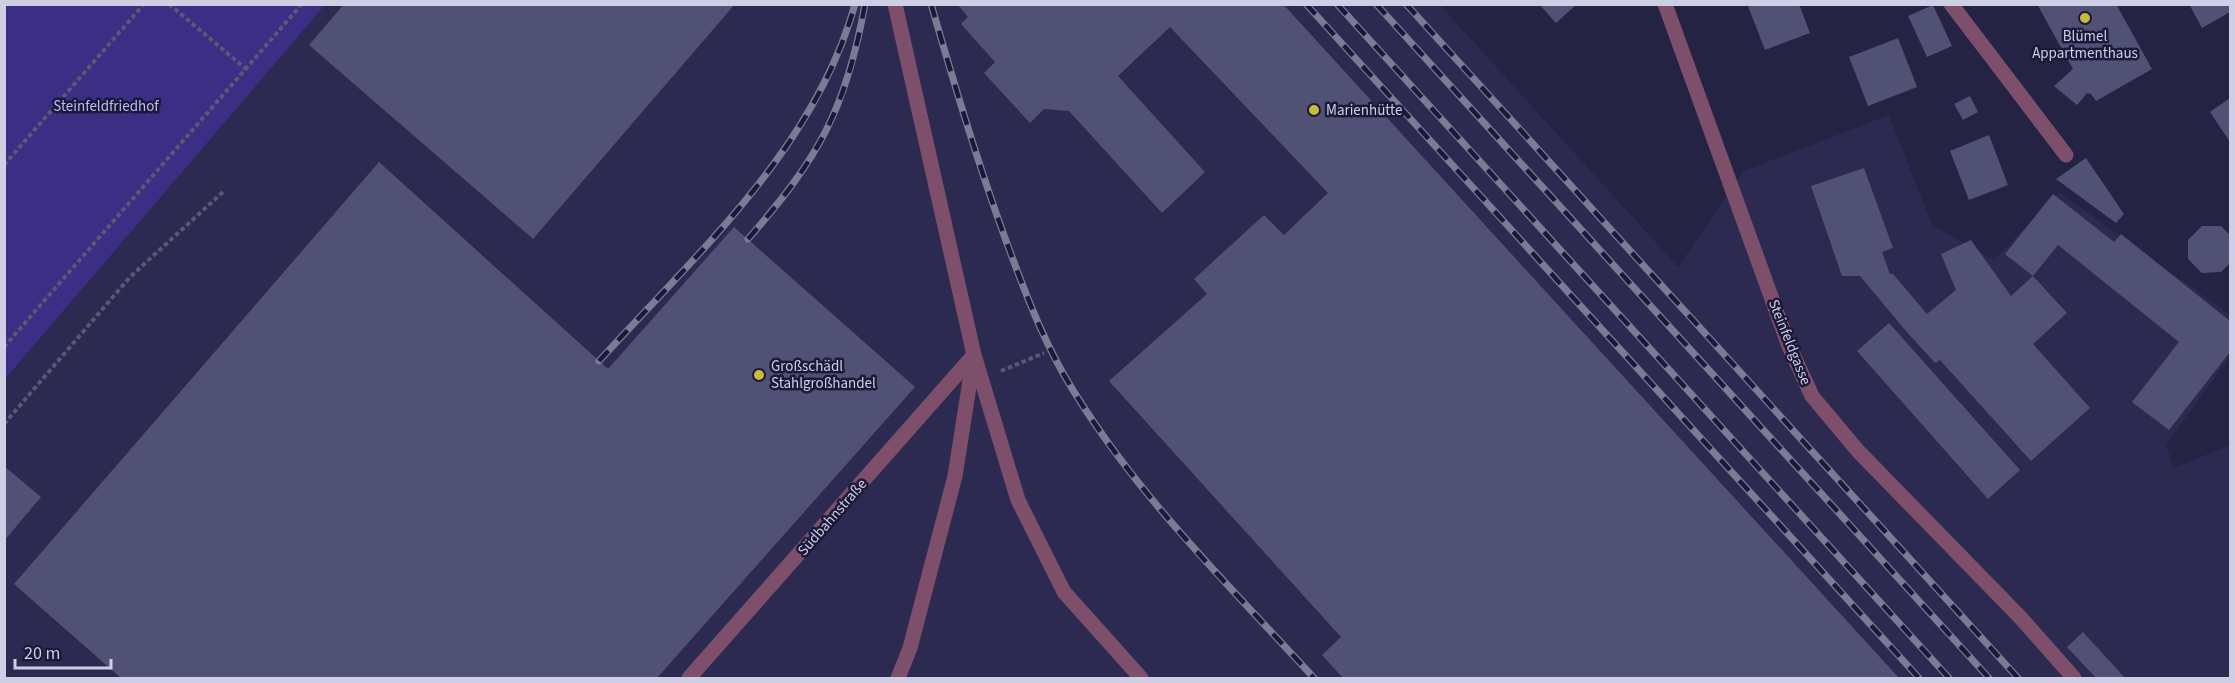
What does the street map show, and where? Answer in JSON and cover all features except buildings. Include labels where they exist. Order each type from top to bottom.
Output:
[{"type":"street","points":[[895,4],[974,355],[1018,500],[1064,592],[1141,678]]},
{"type":"street","name":"Steinfeldgasse","points":[[1665,4],[1789,346],[1812,396],[1858,451],[2019,616],[2074,678]]},
{"type":"street","points":[[1952,4],[2066,155]]},
{"type":"street","points":[[898,678],[910,648],[955,476],[974,355]]},
{"type":"street","name":"Südbahnstraße","points":[[689,678],[974,355]]},
{"type":"path","points":[[4,165],[144,4]]},
{"type":"path","points":[[169,4],[246,69]]},
{"type":"path","points":[[4,348],[302,4]]},
{"type":"path","points":[[4,424],[130,277],[223,192]]},
{"type":"path","points":[[982,382],[1017,363],[1044,353]]},
{"type":"shaded area","points":[[325,5],[1440,5],[1678,267],[1744,171],[1889,115],[1932,225],[1994,260],[2059,192],[2230,315],[2230,356],[2166,445],[2174,468],[2230,445],[2230,678],[5,678],[5,379]]},
{"type":"green space","name":"Steinfeldfriedhof","points":[[4,5],[325,5],[5,379]]},
{"type":"railway","points":[[599,361],[713,239],[782,152],[812,106],[837,57],[855,4]]},
{"type":"railway","points":[[748,239],[793,183],[826,131],[849,74],[865,4]]},
{"type":"railway","points":[[931,4],[975,151],[1005,238],[1039,324],[1064,375],[1090,417],[1149,496],[1314,678]]},
{"type":"railway","points":[[1306,4],[1919,678]]},
{"type":"railway","points":[[1337,4],[1949,678]]},
{"type":"railway","points":[[1376,4],[1989,678]]},
{"type":"railway","points":[[1406,4],[2018,678]]},
{"type":"place","name":"Blümel Appartmenthaus","points":[[2085,18]]},
{"type":"place","name":"Marienhütte","points":[[1314,110]]},
{"type":"place","name":"Großschädl Stahlgroßhandel","points":[[759,375]]}]
